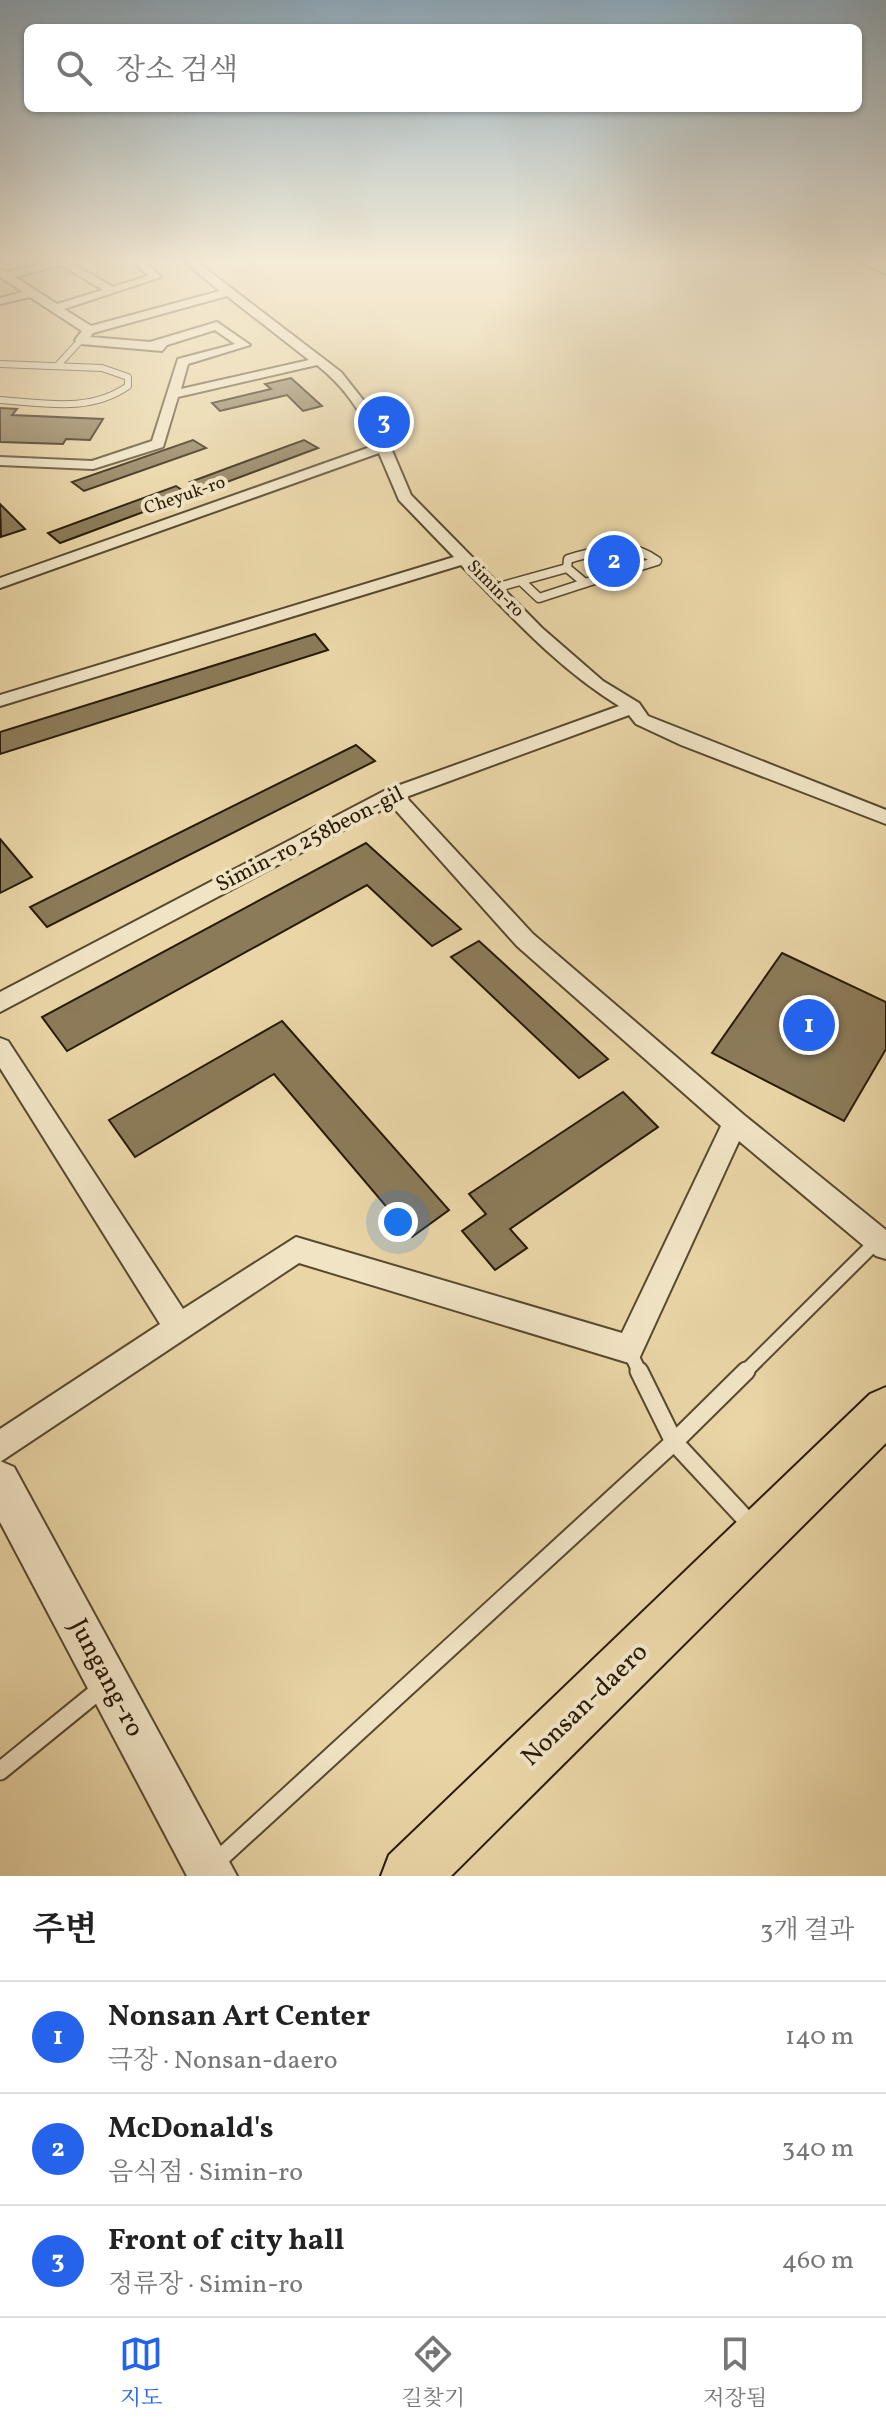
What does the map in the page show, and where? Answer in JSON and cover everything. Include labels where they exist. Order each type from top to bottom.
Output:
[{"type":"main road","name":"Nonsan-daero","points":[[410,1876],[886,1410]]},
{"type":"street","points":[[0,461],[93,465],[158,444],[182,362],[177,352],[152,347]]},
{"type":"street","points":[[182,362],[238,347]]},
{"type":"street","name":"Simin-ro","points":[[302,347],[364,406],[404,497],[536,632],[597,685],[633,707],[642,720],[688,741],[886,817]]},
{"type":"street","points":[[174,394],[320,361]]},
{"type":"street","name":"Cheyuk-ro","points":[[0,583],[384,447]]},
{"type":"street","points":[[0,701],[464,559]]},
{"type":"street","name":"Simin-ro 258beon-gil","points":[[0,1003],[393,795],[633,707]]},
{"type":"street","points":[[393,795],[525,940],[735,1123],[882,1244]]},
{"type":"street","points":[[0,1048],[178,1327]]},
{"type":"street","points":[[0,1447],[296,1250],[629,1349],[735,1123]]},
{"type":"street","name":"Jungang-ro","points":[[0,1481],[211,1872]]},
{"type":"lane","points":[[58,365],[75,347]]},
{"type":"lane","points":[[0,364],[120,371],[128,377],[128,386],[120,394],[84,402],[0,400]]},
{"type":"lane","points":[[522,582],[539,598],[657,561],[643,549],[620,545],[568,559],[567,568]]},
{"type":"lane","points":[[495,588],[567,568]]},
{"type":"lane","points":[[567,568],[585,583]]},
{"type":"lane","points":[[211,1872],[674,1442],[882,1244]]},
{"type":"lane","points":[[629,1349],[674,1442],[759,1534]]},
{"type":"lane","points":[[0,1771],[109,1683]]},
{"type":"building","points":[[291,378],[322,406],[303,411],[287,395],[220,411],[212,403],[271,389],[265,384]]},
{"type":"building","points":[[0,408],[17,409],[12,415],[103,419],[90,440],[66,439],[63,444],[0,442]]},
{"type":"building","points":[[193,440],[206,448],[84,491],[72,482]]},
{"type":"building","points":[[304,440],[318,448],[203,491],[190,482]]},
{"type":"building","points":[[176,486],[189,495],[60,543],[48,533]]},
{"type":"building","points":[[0,504],[25,529],[1,537]]},
{"type":"building","points":[[315,634],[328,650],[0,754],[0,732]]},
{"type":"building","points":[[356,745],[375,761],[47,927],[30,907]]},
{"type":"building","points":[[0,839],[32,877],[0,893]]},
{"type":"building","points":[[366,843],[461,929],[432,946],[367,885],[67,1051],[42,1017]]},
{"type":"building","points":[[479,941],[608,1059],[579,1078],[451,957]]},
{"type":"building","points":[[782,953],[886,1002],[886,1049],[844,1121],[712,1053]]},
{"type":"building","points":[[282,1021],[449,1210],[412,1237],[274,1074],[135,1157],[109,1120]]},
{"type":"building","points":[[623,1092],[658,1127],[510,1229],[527,1248],[495,1270],[462,1231],[486,1214],[469,1194]]},
{"type":"place","name":"Front of city hall","points":[[384,422]]},
{"type":"place","name":"McDonald's","points":[[614,561]]},
{"type":"place","name":"Nonsan Art Center","points":[[809,1025]]}]
